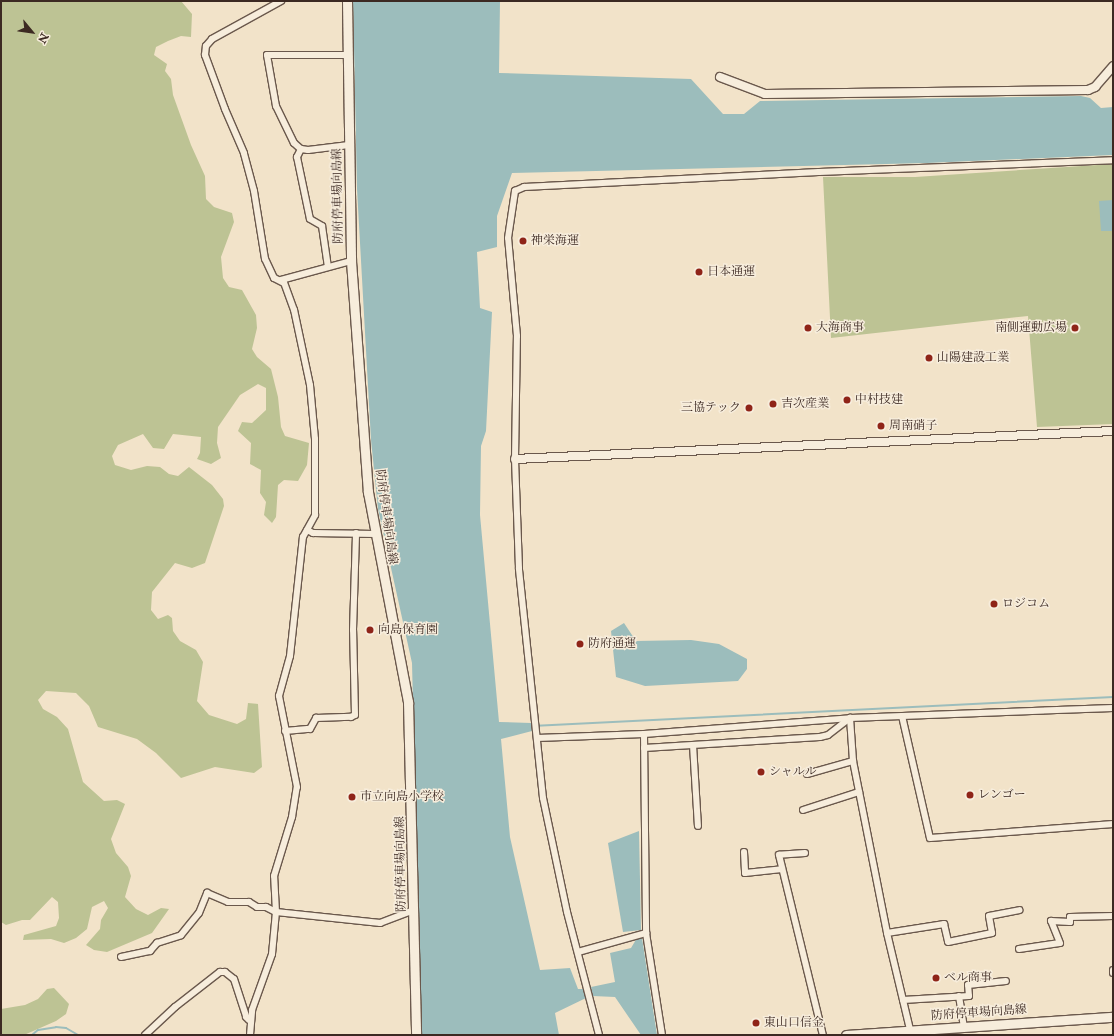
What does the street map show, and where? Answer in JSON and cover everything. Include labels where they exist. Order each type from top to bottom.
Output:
[{"type":"main road","name":"防府停車場向島線","points":[[347,1],[350,261],[368,492],[408,702],[416,1035]]},
{"type":"main road","name":"防府停車場向島線","points":[[846,1035],[911,1032],[964,1026],[1113,1017]]},
{"type":"street","points":[[281,1],[212,39],[206,46],[206,55],[225,109],[244,153],[254,191],[265,260],[274,278],[281,280],[350,261]]},
{"type":"street","points":[[301,149],[288,135],[276,106],[268,55],[348,55]]},
{"type":"street","points":[[720,77],[765,94],[1088,90],[1095,87],[1113,66]]},
{"type":"street","points":[[301,149],[349,145]]},
{"type":"street","points":[[301,149],[297,157],[310,219],[322,226],[328,267]]},
{"type":"street","points":[[599,1035],[578,952],[543,798],[519,568],[515,459],[517,336],[508,238],[515,191],[524,187],[819,172],[1113,160]]},
{"type":"street","points":[[250,1035],[249,1020],[270,964],[276,912],[274,876],[292,818],[297,787],[285,731],[280,696],[290,656],[303,538],[315,514],[313,404],[294,310],[281,280]]},
{"type":"street","points":[[515,459],[1113,431]]},
{"type":"street","points":[[307,530],[313,533],[375,534]]},
{"type":"street","points":[[285,731],[310,729],[316,718],[351,717],[355,715],[353,630],[356,533]]},
{"type":"street","points":[[537,738],[644,734],[850,718],[1014,714],[1113,708]]},
{"type":"street","points":[[902,716],[930,838],[1113,824]]},
{"type":"street","points":[[644,748],[820,737],[828,735],[850,718]]},
{"type":"street","points":[[850,718],[853,761],[859,792],[887,934],[911,1032]]},
{"type":"street","points":[[644,734],[646,933],[662,1035]]},
{"type":"street","points":[[693,744],[698,826]]},
{"type":"street","points":[[807,774],[853,761]]},
{"type":"street","points":[[803,810],[859,792]]},
{"type":"street","points":[[744,852],[745,872],[782,869]]},
{"type":"street","points":[[805,853],[780,855],[782,869],[822,1035]]},
{"type":"street","points":[[121,958],[150,951],[157,942],[180,935],[199,913],[207,893],[228,902],[249,902],[257,907],[266,907],[276,912],[380,923],[414,910]]},
{"type":"street","points":[[887,934],[944,924],[948,942],[992,933],[989,916],[1019,910]]},
{"type":"street","points":[[1020,949],[1060,943],[1051,921],[1070,922],[1070,917],[1113,916]]},
{"type":"street","points":[[578,952],[646,933]]},
{"type":"street","points":[[145,1035],[175,1006],[220,972],[225,972],[234,978],[246,1017],[249,1020]]},
{"type":"street","points":[[903,1000],[969,996],[968,985],[1006,981]]},
{"type":"street","points":[[959,996],[964,1026]]},
{"type":"green space","points":[[1,1],[181,1],[192,14],[191,37],[181,36],[168,41],[156,47],[154,55],[167,64],[165,71],[171,79],[173,95],[191,145],[205,176],[206,199],[214,207],[232,213],[234,222],[221,257],[223,278],[229,287],[242,290],[256,315],[257,328],[252,349],[257,357],[271,369],[278,397],[281,427],[285,436],[309,443],[307,465],[298,481],[284,480],[278,485],[276,517],[272,523],[264,515],[266,502],[260,493],[261,470],[250,464],[251,443],[238,431],[242,422],[252,423],[266,410],[266,388],[258,384],[240,395],[218,427],[217,443],[221,458],[211,464],[197,459],[200,453],[201,437],[173,434],[164,449],[153,448],[143,434],[118,445],[112,456],[115,465],[131,470],[147,466],[160,467],[169,474],[178,476],[189,467],[212,485],[223,499],[224,506],[205,563],[192,568],[175,563],[152,592],[151,610],[158,619],[168,615],[172,618],[173,631],[180,641],[196,650],[203,662],[197,701],[209,715],[237,724],[246,719],[248,703],[258,704],[262,767],[254,773],[215,767],[181,778],[156,753],[137,739],[98,727],[89,706],[76,693],[46,691],[38,700],[43,709],[57,717],[68,729],[83,782],[104,801],[117,800],[125,804],[111,839],[116,853],[128,867],[131,876],[125,897],[136,909],[148,915],[161,908],[169,909],[152,933],[107,952],[94,950],[86,945],[100,929],[101,920],[108,908],[104,901],[92,907],[87,929],[76,938],[64,943],[51,939],[23,940],[24,935],[56,926],[59,918],[58,902],[52,897],[30,920],[22,920],[6,925],[1,922]]},
{"type":"green space","points":[[1113,164],[1113,424],[1037,427],[1028,316],[831,338],[823,177],[915,177]]},
{"type":"green space","points":[[54,988],[69,1004],[66,1014],[56,1021],[24,1035],[1,1035],[1,1009],[25,1005],[38,999],[47,989]]},
{"type":"water","points":[[353,1],[500,1],[499,73],[691,79],[723,114],[744,114],[760,101],[1081,96],[1090,98],[1101,108],[1113,107],[1113,155],[927,163],[512,173],[497,216],[497,247],[477,252],[480,308],[492,312],[486,431],[481,446],[480,515],[499,722],[531,723],[532,731],[501,739],[510,837],[540,970],[570,968],[578,989],[583,989],[586,998],[555,1013],[559,1035],[421,1035],[412,663],[378,509],[371,440],[357,189]]},
{"type":"water","points":[[1113,200],[1113,231],[1101,231],[1099,201]]},
{"type":"water","points":[[624,623],[636,641],[691,640],[719,644],[747,659],[747,669],[738,681],[645,686],[616,677],[611,631]]},
{"type":"water","points":[[639,831],[641,930],[623,932],[608,843]]},
{"type":"water","points":[[637,938],[642,938],[657,1035],[641,1035],[615,997],[593,996],[591,987],[615,982],[610,953],[631,948]]},
{"type":"waterway","points":[[532,726],[1113,697]]},
{"type":"waterway","points":[[32,1035],[38,1030],[56,1027],[66,1028],[78,1035]]},
{"type":"place","name":"神栄海運","points":[[523,241]]},
{"type":"place","name":"日本通運","points":[[699,272]]},
{"type":"place","name":"大海商事","points":[[808,328]]},
{"type":"place","name":"南側運動広場","points":[[1075,328]]},
{"type":"place","name":"山陽建設工業","points":[[929,358]]},
{"type":"place","name":"中村技建","points":[[847,400]]},
{"type":"place","name":"吉次産業","points":[[773,404]]},
{"type":"place","name":"三協テック","points":[[749,408]]},
{"type":"place","name":"周南硝子","points":[[881,426]]},
{"type":"place","name":"ロジコム","points":[[994,604]]},
{"type":"place","name":"向島保育園","points":[[370,630]]},
{"type":"place","name":"防府通運","points":[[580,644]]},
{"type":"place","name":"シャルル","points":[[761,772]]},
{"type":"place","name":"レンゴー","points":[[970,795]]},
{"type":"place","name":"市立向島小学校","points":[[352,797]]},
{"type":"place","name":"ベル商事","points":[[936,978]]},
{"type":"place","name":"東山口信金","points":[[756,1023]]}]
